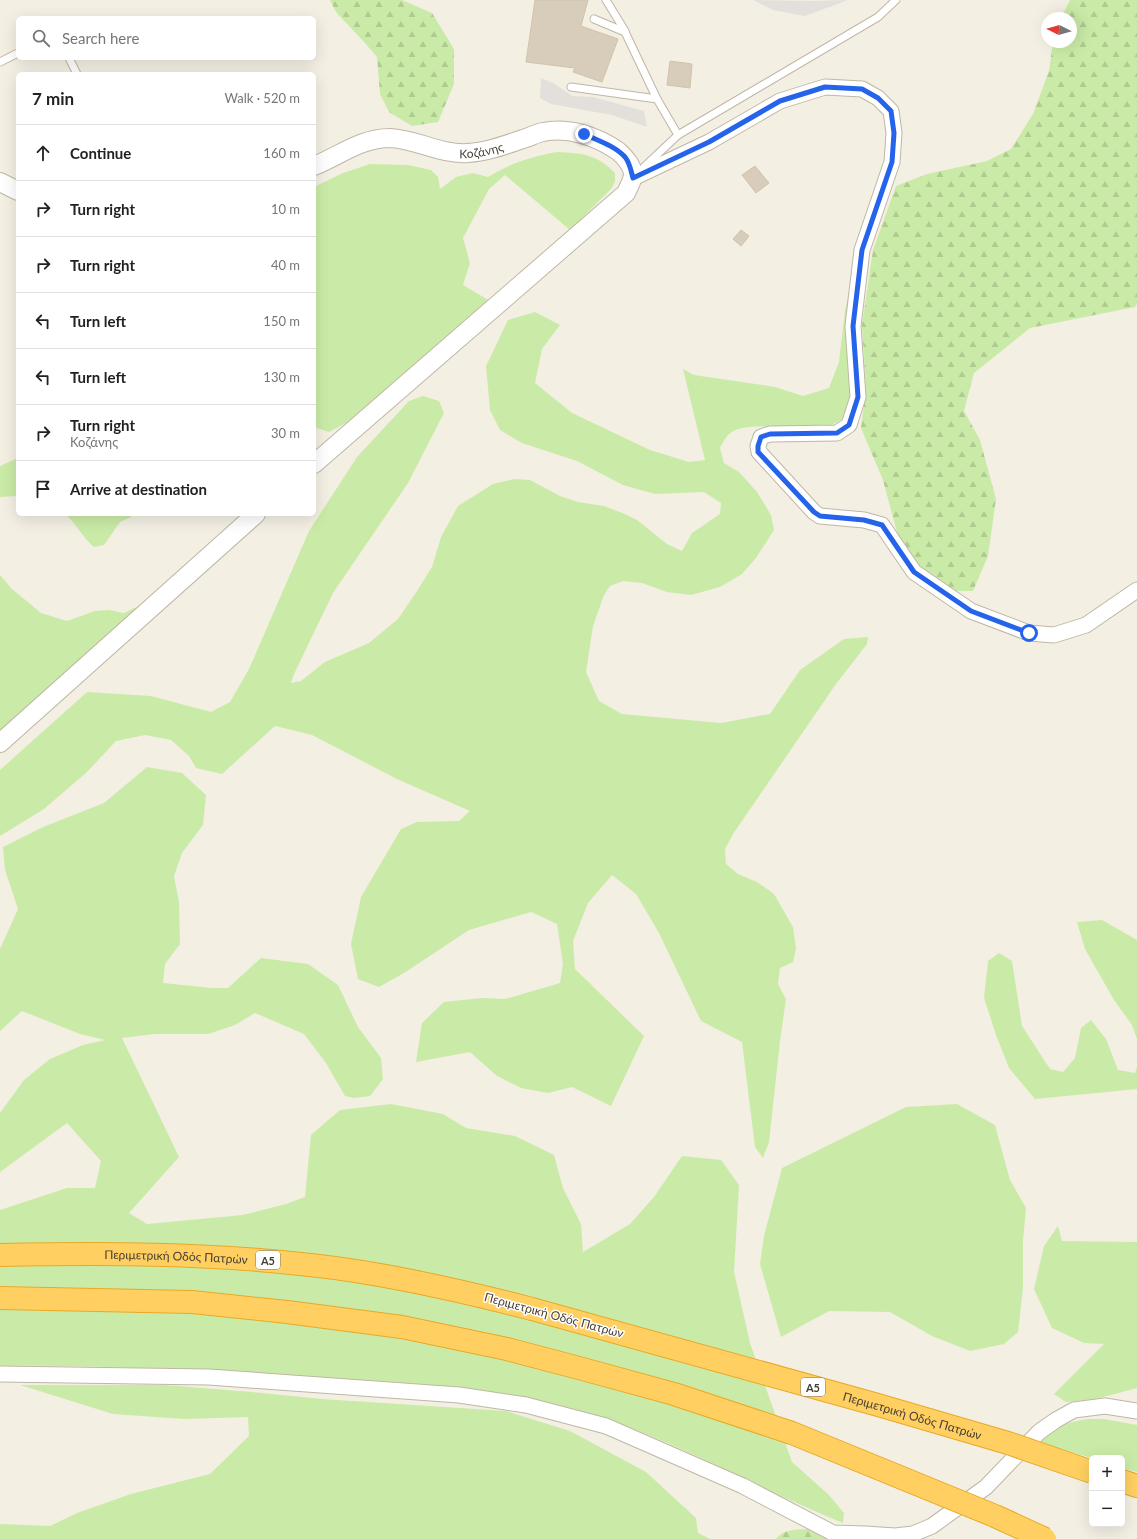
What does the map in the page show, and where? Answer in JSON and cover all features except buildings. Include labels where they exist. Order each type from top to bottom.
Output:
[{"type":"highway","name":"Περιμετρική Οδός Πατρών","points":[[0,1255],[124,1253],[216,1256],[269,1260],[312,1265],[458,1290],[532,1309],[878,1405],[1008,1443],[1089,1471]]},
{"type":"highway","points":[[0,1298],[199,1303],[287,1312],[402,1327],[507,1349],[674,1394],[792,1433],[988,1513],[1045,1539]]},
{"type":"highway","points":[[1125,1482],[1137,1486]]},
{"type":"street","points":[[316,462],[626,193],[633,178],[709,142],[780,101],[825,87],[862,89],[878,98],[891,111],[894,133],[892,162],[862,250],[853,326],[858,397],[849,425],[837,433],[770,434],[761,437],[758,452],[814,512],[820,516],[864,520],[882,525],[914,572],[971,611],[1029,633],[1054,635],[1086,625],[1137,590]]},
{"type":"street","name":"Κοζάνης","points":[[316,165],[360,143],[390,138],[413,142],[447,151],[466,153],[491,150],[543,132],[563,130],[584,134],[610,146],[625,157],[630,166],[633,178]]},
{"type":"street","points":[[0,182],[16,190]]},
{"type":"street","points":[[0,743],[254,516]]},
{"type":"street","points":[[0,1374],[209,1377],[459,1396],[526,1404],[606,1426],[743,1486],[834,1536],[865,1534],[895,1536],[913,1534],[926,1529],[986,1487],[1040,1432],[1062,1416],[1074,1410],[1104,1406],[1137,1411]]},
{"type":"lane","points":[[606,0],[625,32],[657,99],[678,135]]},
{"type":"lane","points":[[633,178],[678,135],[878,17],[896,0]]},
{"type":"lane","points":[[594,19],[625,32]]},
{"type":"lane","points":[[0,62],[16,53]]},
{"type":"lane","points":[[70,60],[76,72]]},
{"type":"lane","points":[[571,87],[657,99]]},
{"type":"green space","points":[[330,0],[402,0],[432,13],[454,49],[454,84],[438,122],[412,126],[389,112],[380,94],[377,57],[336,12]]},
{"type":"green space","points":[[1070,0],[1137,0],[1137,304],[1135,307],[1030,328],[974,373],[964,411],[980,440],[996,499],[988,556],[973,591],[954,591],[917,571],[898,536],[883,480],[861,428],[866,389],[862,325],[873,250],[896,186],[927,174],[987,161],[1011,149],[1033,114],[1049,71],[1052,48],[1077,48],[1077,12],[1064,12]]},
{"type":"green space","points":[[557,152],[581,154],[595,158],[615,173],[615,181],[612,188],[570,230],[505,175],[489,189],[463,238],[470,263],[463,285],[490,301],[346,423],[329,432],[316,428],[316,186],[343,173],[370,164],[408,165],[431,170],[438,177],[440,189],[456,177],[473,173],[488,177],[521,161]]},
{"type":"green space","points":[[851,282],[851,397],[849,409],[846,415],[835,423],[820,427],[752,427],[738,429],[728,435],[720,448],[724,463],[739,472],[757,492],[771,515],[774,530],[756,558],[742,574],[720,587],[691,595],[667,592],[642,583],[623,581],[610,586],[604,595],[593,626],[586,672],[599,701],[622,714],[721,723],[770,714],[800,670],[844,639],[868,637],[867,644],[836,684],[733,834],[725,849],[726,864],[738,874],[757,882],[774,894],[793,927],[796,949],[793,962],[780,968],[778,984],[786,999],[769,1142],[763,1158],[755,1147],[742,1042],[701,1021],[659,933],[636,894],[612,875],[588,903],[573,941],[575,969],[644,1036],[611,1106],[572,1087],[548,1093],[521,1088],[497,1076],[470,1052],[416,1062],[422,1023],[444,1002],[482,998],[505,999],[560,983],[563,964],[557,924],[531,912],[469,930],[404,973],[379,987],[358,979],[351,944],[361,897],[401,829],[417,822],[459,821],[470,811],[397,779],[312,735],[275,726],[222,774],[196,768],[189,756],[171,740],[145,735],[116,741],[86,773],[44,809],[0,836],[0,770],[87,692],[151,696],[211,712],[230,702],[249,669],[309,531],[357,457],[409,401],[423,396],[439,401],[444,413],[408,483],[333,593],[291,683],[301,681],[325,662],[369,643],[398,619],[432,567],[441,537],[458,506],[493,484],[514,479],[530,480],[560,496],[578,502],[604,506],[637,520],[667,544],[682,551],[692,533],[720,514],[721,503],[704,492],[655,494],[623,485],[577,461],[522,443],[500,430],[490,410],[486,366],[508,320],[535,312],[560,325],[542,349],[535,383],[572,413],[650,450],[689,462],[705,460],[683,369],[694,375],[775,387],[803,396],[829,388],[839,362],[845,311]]},
{"type":"green space","points":[[16,459],[16,496],[0,497],[0,466]]},
{"type":"green space","points":[[67,516],[131,516],[120,522],[104,545],[94,547]]},
{"type":"green space","points":[[0,575],[12,589],[41,613],[67,621],[95,611],[109,610],[124,613],[134,608],[150,605],[0,736]]},
{"type":"green space","points":[[147,767],[182,773],[206,795],[203,825],[182,853],[174,876],[179,902],[180,944],[165,964],[163,983],[212,988],[228,988],[261,958],[308,964],[338,985],[358,1027],[381,1058],[383,1079],[370,1096],[354,1098],[345,1096],[326,1063],[304,1034],[255,1013],[235,1025],[208,1034],[154,1034],[122,1038],[179,1157],[129,1213],[147,1224],[243,1215],[286,1204],[305,1197],[311,1135],[340,1110],[391,1104],[443,1114],[466,1128],[515,1136],[554,1155],[563,1188],[581,1224],[583,1252],[630,1224],[654,1197],[682,1156],[721,1160],[739,1185],[734,1272],[750,1343],[792,1462],[829,1495],[844,1513],[843,1523],[640,1432],[606,1419],[536,1400],[434,1385],[148,1368],[0,1366],[0,1210],[67,1188],[95,1188],[101,1161],[67,1123],[0,1172],[0,1113],[24,1080],[50,1059],[83,1045],[105,1040],[80,1034],[22,1011],[0,1031],[0,949],[18,909],[5,870],[3,847],[43,827],[104,803]]},
{"type":"green space","points":[[1102,920],[1137,940],[1137,1039],[1132,1025],[1114,1000],[1085,949],[1077,922]]},
{"type":"green space","points":[[999,953],[1012,961],[1022,1026],[1050,1069],[1063,1072],[1075,1058],[1081,1028],[1091,1020],[1106,1039],[1118,1070],[1135,1073],[1137,1067],[1137,1089],[1035,1099],[1009,1068],[984,998],[988,961]]},
{"type":"green space","points":[[957,1104],[995,1125],[1010,1180],[1026,1208],[1023,1241],[1023,1288],[1018,1332],[1004,1344],[970,1351],[932,1336],[890,1312],[829,1311],[781,1337],[760,1264],[764,1236],[782,1168],[906,1107]]},
{"type":"green space","points":[[1058,1226],[1062,1241],[1137,1242],[1137,1388],[1096,1399],[1066,1402],[1054,1394],[1104,1344],[1084,1343],[1052,1328],[1034,1289],[1044,1246]]},
{"type":"green space","points":[[20,1385],[165,1385],[322,1399],[506,1411],[570,1431],[646,1472],[696,1518],[698,1533],[710,1539],[0,1539],[0,1524],[50,1526],[77,1513],[131,1494],[210,1474],[249,1436],[248,1417],[184,1419],[113,1414]]},
{"type":"green space","points":[[1088,1419],[1104,1419],[1137,1425],[1137,1472],[1125,1469],[1125,1455],[1089,1455],[1089,1457],[1040,1443],[1061,1426]]},
{"type":"green space","points":[[807,1529],[826,1537],[827,1539],[776,1539],[782,1533]]},
{"type":"shaded area","points":[[753,0],[848,0],[805,16],[773,10]]},
{"type":"shaded area","points":[[541,78],[555,84],[572,96],[593,97],[644,111],[647,127],[612,115],[551,104],[540,98]]},
{"type":"route","points":[[584,134],[610,146],[625,157],[630,166],[633,178],[709,142],[780,101],[825,87],[862,89],[878,98],[891,111],[894,133],[892,162],[862,250],[853,326],[858,397],[849,425],[837,433],[770,434],[761,437],[758,452],[814,512],[820,516],[864,520],[882,525],[914,572],[971,611],[1029,633]]}]
